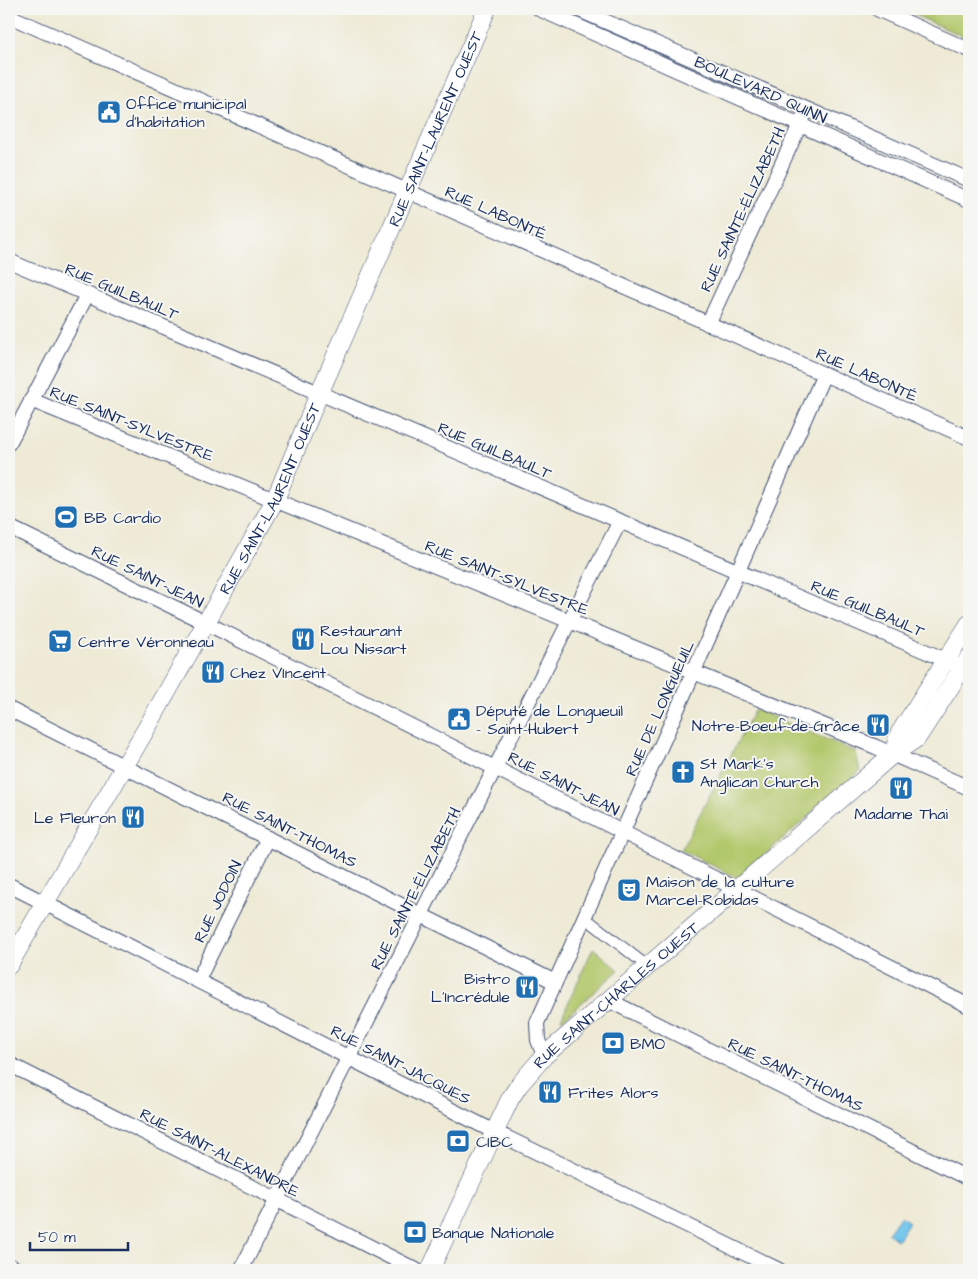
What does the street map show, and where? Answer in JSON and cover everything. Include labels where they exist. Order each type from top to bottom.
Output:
[{"type":"street","name":"RUE SAINT-LAURENT OUEST","points":[[9,965],[206,624],[275,500],[319,394],[487,9]]},
{"type":"street","name":"BOULEVARD QUINN","points":[[539,9],[969,200]]},
{"type":"street","name":"BOULEVARD QUINN","points":[[577,9],[969,180]]},
{"type":"street","points":[[877,9],[969,50]]},
{"type":"street","name":"RUE LABONTÉ","points":[[9,16],[969,438]]},
{"type":"street","name":"RUE SAINTE-ÉLIZABETH","points":[[708,324],[807,109]]},
{"type":"street","name":"RUE GUILBAULT","points":[[9,261],[946,660],[967,665]]},
{"type":"street","points":[[9,443],[87,295]]},
{"type":"street","name":"RUE DE LONGUEUIL","points":[[544,1056],[538,1040],[537,1024],[583,916],[694,672],[824,374]]},
{"type":"street","name":"RUE SAINT-SYLVESTRE","points":[[31,400],[893,754],[969,788]]},
{"type":"street","name":"RUE SAINTE-ÉLIZABETH","points":[[241,1270],[620,522]]},
{"type":"street","name":"RUE SAINT-JEAN","points":[[9,527],[969,1006]]},
{"type":"street","name":"RUE SAINT-CHARLES OUEST","points":[[893,754],[899,734],[969,624]]},
{"type":"street","name":"RUE SAINT-CHARLES OUEST","points":[[430,1270],[510,1098],[544,1056],[893,754],[917,738],[967,665]]},
{"type":"street","name":"RUE SAINT-THOMAS","points":[[9,708],[555,982]]},
{"type":"street","name":"RUE JODOIN","points":[[198,980],[268,838]]},
{"type":"street","name":"RUE SAINT-JACQUES","points":[[9,885],[493,1131],[779,1270]]},
{"type":"street","points":[[583,916],[647,966]]},
{"type":"street","name":"RUE SAINT-THOMAS","points":[[608,1000],[969,1179]]},
{"type":"street","name":"RUE SAINT-ALEXANDRE","points":[[9,1064],[416,1270]]},
{"type":"street","points":[[9,1265],[18,1270]]},
{"type":"green space","points":[[901,9],[969,9],[969,39]]},
{"type":"green space","points":[[755,709],[856,752],[860,771],[738,878],[681,850]]},
{"type":"green space","points":[[593,948],[619,970],[562,1020],[561,1019]]},
{"type":"water","points":[[900,1216],[909,1222],[897,1240],[888,1233]]},
{"type":"place","name":"Office municipal d'habitation","points":[[109,112]]},
{"type":"place","name":"BB Cardio","points":[[66,517]]},
{"type":"place","name":"Restaurant Lou Nissart","points":[[303,639]]},
{"type":"place","name":"Centre Véronneau","points":[[60,641]]},
{"type":"place","name":"Chez VIncent","points":[[213,672]]},
{"type":"place","name":"Député de Longueuil - Saint-Hubert","points":[[459,719]]},
{"type":"place","name":"Notre-Boeuf-de-Grâce","points":[[878,725]]},
{"type":"place","name":"St Mark's Anglican Church","points":[[683,772]]},
{"type":"place","name":"Madame Thai","points":[[901,788]]},
{"type":"place","name":"Le Fleuron","points":[[133,817]]},
{"type":"place","name":"Maison de la culture Marcel-Robidas","points":[[629,890]]},
{"type":"place","name":"Bistro L'Incrédule","points":[[527,987]]},
{"type":"place","name":"BMO","points":[[613,1043]]},
{"type":"place","name":"Frites Alors","points":[[550,1092]]},
{"type":"place","name":"CIBC","points":[[458,1141]]},
{"type":"place","name":"Banque Nationale","points":[[415,1232]]}]
